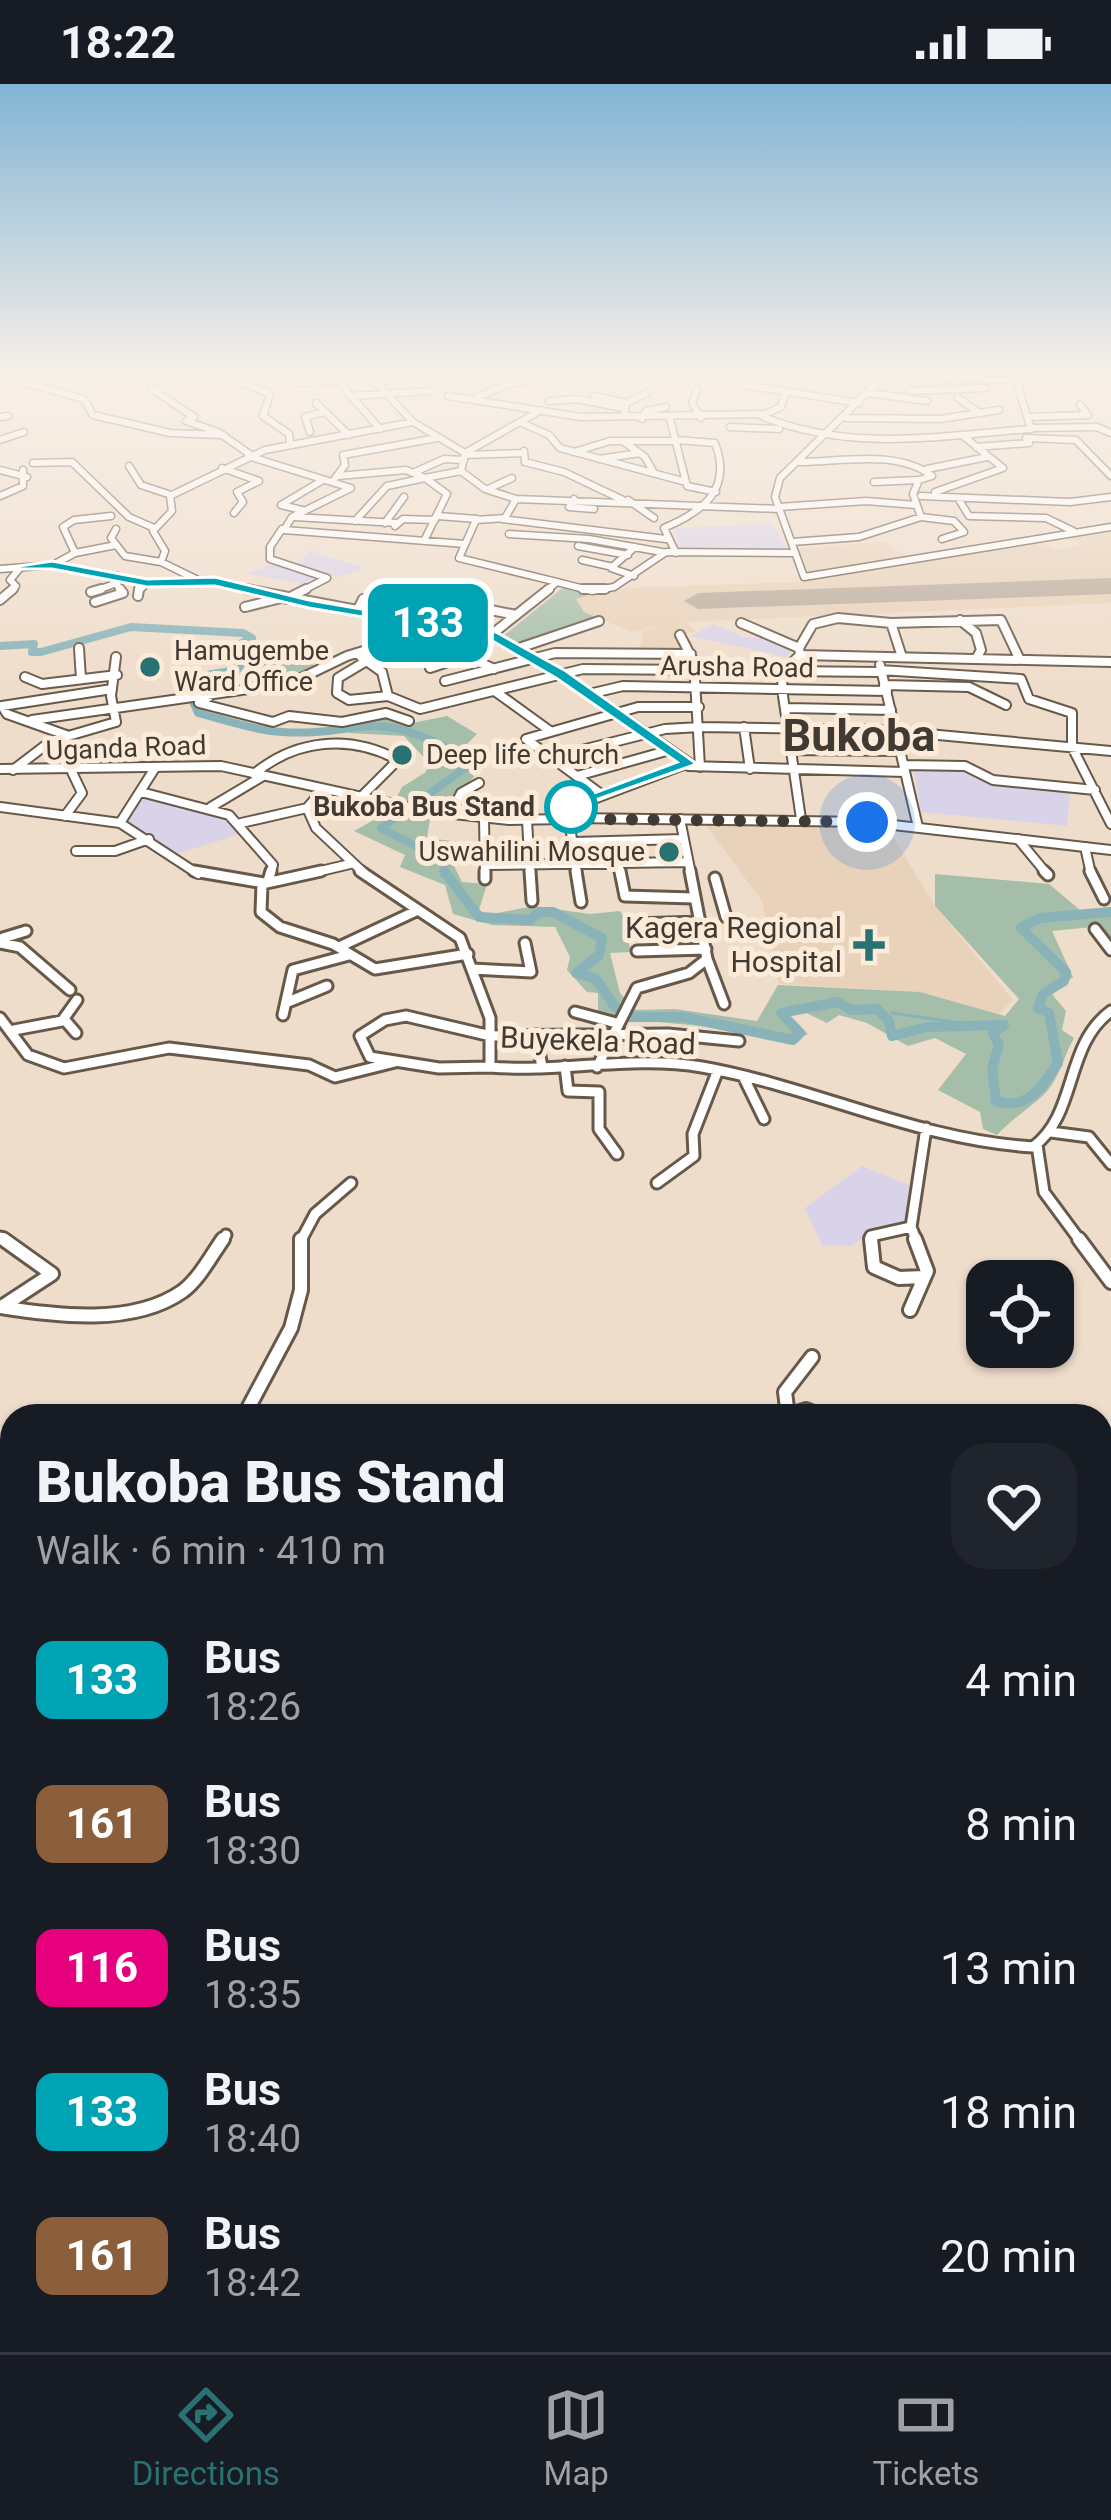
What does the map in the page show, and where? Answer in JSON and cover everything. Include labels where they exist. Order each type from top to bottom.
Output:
[{"type":"main road","points":[[0,569],[52,565],[147,583],[198,580],[491,635],[561,674],[687,763]]},
{"type":"main road","points":[[571,815],[598,795],[687,763]]},
{"type":"main road","name":"Uganda Road","points":[[0,769],[72,772],[221,766],[321,792],[484,818],[801,819],[918,827],[1111,850]]},
{"type":"street","points":[[0,496],[22,487],[24,480]]},
{"type":"street","points":[[91,480],[129,517],[154,528],[165,550],[161,562]]},
{"type":"street","points":[[138,480],[171,495],[200,480]]},
{"type":"street","points":[[234,513],[243,502],[237,492],[256,480]]},
{"type":"street","points":[[305,511],[280,505],[330,480]]},
{"type":"street","points":[[245,607],[283,598],[327,578],[270,559],[292,517],[351,488],[334,480]]},
{"type":"street","points":[[355,521],[387,486],[416,480]]},
{"type":"street","points":[[424,541],[446,491],[428,480]]},
{"type":"street","points":[[473,480],[516,499],[779,508],[958,498],[1072,502],[1111,497]]},
{"type":"street","points":[[485,489],[507,480]]},
{"type":"street","points":[[584,480],[619,494],[654,518]]},
{"type":"street","points":[[678,480],[692,489],[716,492]]},
{"type":"street","points":[[676,553],[664,526],[692,518],[708,506],[717,480]]},
{"type":"street","points":[[780,480],[779,508],[801,575],[809,579],[1111,526]]},
{"type":"street","points":[[874,482],[919,480],[921,517]]},
{"type":"street","points":[[917,500],[969,486],[974,480]]},
{"type":"street","points":[[154,528],[172,512],[171,495]]},
{"type":"street","points":[[386,523],[404,497]]},
{"type":"street","points":[[958,498],[969,516],[1046,518],[1076,533]]},
{"type":"street","points":[[502,519],[516,499]]},
{"type":"street","points":[[574,499],[569,507],[594,509]]},
{"type":"street","points":[[878,502],[887,514]]},
{"type":"street","points":[[75,553],[63,526],[111,515]]},
{"type":"street","points":[[292,517],[397,524],[437,518],[502,519],[667,539]]},
{"type":"street","points":[[792,542],[849,539],[921,517],[954,520],[964,532],[941,539]]},
{"type":"street","points":[[478,519],[461,559],[601,591],[635,576],[662,552]]},
{"type":"street","points":[[502,547],[513,521]]},
{"type":"street","points":[[910,523],[924,528]]},
{"type":"street","points":[[386,538],[397,524]]},
{"type":"street","points":[[116,529],[111,538],[128,558],[161,562],[198,580]]},
{"type":"street","points":[[283,531],[465,544]]},
{"type":"street","points":[[509,534],[676,553],[793,553]]},
{"type":"street","points":[[52,565],[75,553],[116,545]]},
{"type":"street","points":[[578,546],[628,555]]},
{"type":"street","points":[[613,566],[635,547]]},
{"type":"street","points":[[582,560],[635,576]]},
{"type":"street","points":[[0,600],[16,586],[10,580],[20,568]]},
{"type":"street","points":[[91,592],[117,579],[124,590],[117,597],[95,602]]},
{"type":"street","points":[[491,635],[556,581]]},
{"type":"street","points":[[138,596],[139,587],[147,583]]},
{"type":"street","points":[[117,597],[124,604]]},
{"type":"street","points":[[357,610],[363,599]]},
{"type":"street","points":[[406,618],[441,600],[516,615]]},
{"type":"street","points":[[801,819],[783,671],[820,620],[1004,621],[1019,658]]},
{"type":"street","points":[[960,620],[976,633],[981,650],[977,657]]},
{"type":"street","points":[[519,648],[599,622]]},
{"type":"street","points":[[741,622],[800,652],[1111,662]]},
{"type":"street","points":[[891,623],[902,657]]},
{"type":"street","points":[[32,720],[292,683],[371,649],[444,626]]},
{"type":"street","points":[[680,635],[695,670],[699,762]]},
{"type":"street","points":[[79,648],[81,679]]},
{"type":"street","points":[[371,649],[362,656],[387,676],[388,696]]},
{"type":"street","points":[[445,681],[566,652],[692,654]]},
{"type":"street","points":[[430,668],[466,656],[495,670]]},
{"type":"street","points":[[878,656],[891,728],[918,827]]},
{"type":"street","points":[[13,770],[67,735],[114,723],[116,657]]},
{"type":"street","points":[[368,660],[338,679],[337,693],[349,700],[388,696],[420,709],[595,668],[695,670]]},
{"type":"street","points":[[783,671],[1018,678],[1029,699],[1072,713],[1072,747],[1111,824]]},
{"type":"street","points":[[26,676],[48,683],[117,675]]},
{"type":"street","points":[[48,683],[56,715]]},
{"type":"street","name":"Arusha Road","points":[[589,694],[614,686],[969,687],[1006,705]]},
{"type":"street","points":[[4,710],[50,696],[112,689]]},
{"type":"street","points":[[496,692],[550,731]]},
{"type":"street","points":[[214,695],[200,703],[272,722],[289,716],[341,722],[386,713],[410,721]]},
{"type":"street","points":[[598,795],[526,740],[645,705],[699,707]]},
{"type":"street","points":[[787,708],[891,710]]},
{"type":"street","points":[[4,710],[67,735]]},
{"type":"street","points":[[0,724],[4,710]]},
{"type":"street","points":[[550,758],[647,734],[700,727],[891,728],[1111,751]]},
{"type":"street","points":[[744,727],[750,769]]},
{"type":"street","points":[[211,807],[258,775],[274,754],[298,745],[348,746],[398,760],[358,799]]},
{"type":"street","points":[[578,776],[670,750]]},
{"type":"street","points":[[795,750],[901,751]]},
{"type":"street","points":[[687,763],[798,771],[964,766],[993,780],[1095,790]]},
{"type":"street","points":[[121,823],[155,768]]},
{"type":"street","points":[[65,816],[82,795],[72,772]]},
{"type":"street","points":[[450,814],[461,793],[478,783]]},
{"type":"street","points":[[141,792],[211,807],[241,823],[273,866],[259,903],[275,927],[339,947],[368,967],[387,969],[468,954]]},
{"type":"street","points":[[241,823],[307,808],[321,792]]},
{"type":"street","name":"Buyekela Road","points":[[307,808],[312,822],[350,864],[460,938],[491,1036],[486,1058],[490,1067],[680,1064],[743,1076],[926,1128],[1037,1145]]},
{"type":"street","points":[[0,821],[5,809],[121,823],[200,874],[262,885],[350,864]]},
{"type":"street","points":[[571,815],[581,902]]},
{"type":"street","points":[[484,818],[485,879]]},
{"type":"street","points":[[680,819],[707,954],[724,1004]]},
{"type":"street","points":[[532,820],[532,901]]},
{"type":"street","points":[[76,851],[104,853],[148,839]]},
{"type":"street","points":[[573,842],[683,839]]},
{"type":"street","points":[[1018,839],[1048,875]]},
{"type":"street","points":[[1085,848],[1092,882],[1104,899]]},
{"type":"street","points":[[618,862],[624,892],[631,898],[693,893],[717,883],[726,916]]},
{"type":"street","points":[[486,865],[686,862]]},
{"type":"street","points":[[1092,882],[1111,884]]},
{"type":"street","points":[[339,947],[416,910]]},
{"type":"street","points":[[634,924],[701,922]]},
{"type":"street","points":[[1095,929],[1111,950]]},
{"type":"street","points":[[0,941],[26,932]]},
{"type":"street","points":[[0,941],[20,946],[73,995],[64,1019]]},
{"type":"street","points":[[473,969],[531,972],[525,943]]},
{"type":"street","points":[[637,951],[707,954]]},
{"type":"street","points":[[597,1066],[623,1008],[646,982],[688,973],[707,954]]},
{"type":"street","points":[[283,1015],[293,970],[349,955]]},
{"type":"street","points":[[288,1002],[327,986]]},
{"type":"street","points":[[1111,1011],[1090,1027],[1051,1132],[1037,1145],[1044,1192],[1111,1282]]},
{"type":"street","points":[[575,1012],[617,1022]]},
{"type":"street","points":[[490,1067],[440,1068],[364,1055],[361,1036],[385,1020],[406,1016],[491,1036],[739,1041]]},
{"type":"street","points":[[0,1018],[14,1030],[28,1054],[64,1068],[169,1048],[309,1065],[335,1076],[380,1070],[395,1061]]},
{"type":"street","points":[[14,1030],[64,1019]]},
{"type":"street","points":[[64,1019],[76,1033]]},
{"type":"street","points":[[536,1035],[542,1067]]},
{"type":"street","points":[[565,1066],[568,1091],[598,1092],[603,1112],[599,1129],[617,1154]]},
{"type":"street","points":[[657,1184],[694,1156],[693,1132],[718,1070]]},
{"type":"street","points":[[743,1076],[754,1108],[764,1118]]},
{"type":"street","points":[[910,1310],[927,1263],[911,1228],[926,1128]]},
{"type":"street","points":[[1051,1132],[1089,1137],[1111,1164]]},
{"type":"street","points":[[252,1404],[273,1375],[290,1329],[303,1282],[297,1258],[302,1235],[327,1199],[351,1183]]},
{"type":"street","points":[[911,1228],[874,1233],[872,1265],[899,1277],[924,1277]]},
{"type":"street","points":[[1,1307],[63,1317],[160,1305],[188,1288],[226,1235]]},
{"type":"street","points":[[0,1238],[52,1274],[1,1307]]},
{"type":"street","points":[[786,1404],[785,1392],[812,1357]]},
{"type":"street","points":[[0,1569],[0,1582]]},
{"type":"shaded area","points":[[772,524],[790,552],[682,553],[673,528]]},
{"type":"shaded area","points":[[1111,529],[1111,603],[685,622],[696,631],[678,635],[691,654],[639,653],[643,631],[680,622],[632,632],[584,612],[575,598],[623,588],[803,582],[1040,542],[1054,550],[1082,545],[1069,537]]},
{"type":"shaded area","points":[[884,541],[912,561],[809,577],[798,549]]},
{"type":"shaded area","points":[[311,551],[365,568],[341,577],[326,575],[312,585],[247,574],[273,564],[293,568]]},
{"type":"shaded area","points":[[713,624],[793,649],[786,657],[691,636]]},
{"type":"shaded area","points":[[967,768],[993,783],[1070,791],[1067,826],[921,812],[914,769]]},
{"type":"shaded area","points":[[141,794],[222,815],[244,833],[173,855],[124,823]]},
{"type":"shaded area","name":"Kagera Regional Hospital","points":[[703,822],[887,827],[935,906],[1013,1000],[999,1014],[920,992],[779,984],[762,901]]},
{"type":"shaded area","points":[[862,1166],[912,1186],[909,1221],[876,1229],[851,1246],[822,1245],[805,1208]]},
{"type":"green space","points":[[566,585],[592,594],[576,599],[584,612],[601,619],[520,646],[502,637]]},
{"type":"green space","points":[[292,650],[319,669],[246,688],[267,657]]},
{"type":"green space","points":[[447,716],[477,734],[459,752],[474,777],[450,803],[432,807],[427,838],[460,842],[454,866],[462,882],[487,884],[479,910],[488,915],[533,906],[590,914],[620,911],[631,929],[627,936],[631,952],[610,953],[620,993],[636,1010],[675,1009],[757,1021],[778,985],[920,992],[1005,1016],[1019,999],[935,906],[935,874],[1049,884],[1080,910],[1111,907],[1111,939],[1092,927],[1052,931],[1073,977],[1052,994],[1066,1011],[1062,1030],[1074,1038],[1052,1084],[997,1135],[983,1129],[980,1112],[938,1090],[966,1054],[935,1038],[908,1046],[867,1023],[839,1015],[827,1023],[800,1010],[788,1016],[808,1034],[790,1042],[742,1030],[606,1017],[598,1010],[598,993],[587,992],[567,970],[570,957],[555,927],[492,925],[453,914],[445,885],[400,867],[405,855],[354,831],[390,811],[402,787],[426,772],[429,763],[404,736],[348,733],[363,717],[412,723]]},
{"type":"waterway","points":[[0,646],[34,644],[32,652],[41,652],[131,627],[243,633],[252,638],[234,647],[232,658],[241,665],[237,670],[183,679],[198,713],[282,732],[381,726],[422,736],[449,749],[446,756],[464,769],[381,828],[445,861],[444,871]]},
{"type":"waterway","points":[[444,871],[479,917],[530,920],[539,912],[553,912],[602,938],[599,955],[576,973],[596,979],[615,1007],[630,1017],[683,1017],[793,1040],[800,1033],[781,1013],[838,1002],[851,1010],[877,1009],[889,1021],[892,1036],[927,1027],[1004,1025],[993,1034],[999,1045],[992,1069],[996,1101],[1007,1103],[1033,1095],[1058,1063],[1049,1013],[1038,1008],[1043,994],[1064,981],[1066,972],[1021,928],[1040,918],[1111,912]]},
{"type":"waterway","points":[[892,1013],[968,1024]]},
{"type":"runway","points":[[698,601],[1111,586]]},
{"type":"bus line","name":"133","points":[[0,569],[52,565],[147,583],[215,581],[309,604],[491,635],[561,674],[689,764],[565,810]]},
{"type":"place","name":"Hamugembe Ward Office","points":[[150,667]]},
{"type":"place","name":"Deep life church","points":[[402,755]]},
{"type":"place","name":"Bukoba Bus Stand","points":[[571,807]]},
{"type":"place","name":"Uswahilini Mosque","points":[[669,852]]},
{"type":"place","name":"Kagera Regional Hospital","points":[[869,945]]},
{"type":"district","name":"Bukoba","points":[[859,735]]},
{"type":"route","points":[[571,807],[588,819],[867,822]]}]
